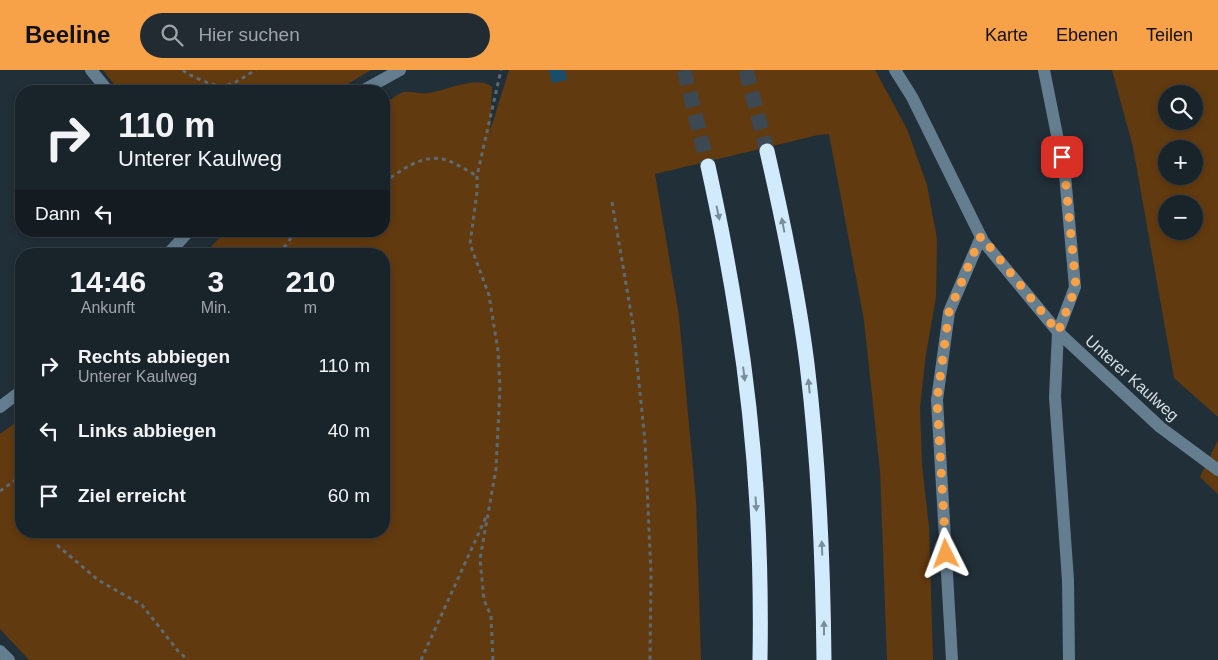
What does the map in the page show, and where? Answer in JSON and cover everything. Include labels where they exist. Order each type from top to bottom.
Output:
[{"type":"highway","points":[[767,151],[783,222],[806,363],[822,528],[824,660]]},
{"type":"highway","points":[[708,166],[736,310],[749,416],[757,517],[760,585],[760,660]]},
{"type":"street","points":[[91,70],[103,85]]},
{"type":"street","points":[[373,85],[400,70]]},
{"type":"street","name":"Unterer Kaulweg","points":[[895,70],[912,97],[981,236],[1058,332],[1160,427],[1218,470]]},
{"type":"street","points":[[1044,70],[1065,175],[1076,287],[1058,332],[1055,397],[1068,580],[1069,660]]},
{"type":"street","points":[[952,660],[937,400],[949,312],[981,236]]},
{"type":"street","points":[[174,248],[184,237]]},
{"type":"street","points":[[0,407],[15,396]]},
{"type":"street","points":[[0,651],[9,660]]},
{"type":"path","points":[[183,70],[187,74],[211,85]]},
{"type":"path","points":[[230,85],[256,70]]},
{"type":"path","points":[[493,660],[491,616],[484,600],[480,559],[496,469],[500,388],[498,351],[489,295],[470,244],[477,192],[477,176],[501,70]]},
{"type":"path","points":[[390,178],[412,164],[426,159],[442,158],[477,176]]},
{"type":"path","points":[[612,202],[632,325],[646,441],[651,574],[650,660]]},
{"type":"path","points":[[284,248],[293,237]]},
{"type":"path","points":[[0,491],[15,480]]},
{"type":"path","points":[[421,660],[488,512]]},
{"type":"path","points":[[57,545],[98,580],[142,605],[178,651],[188,660]]},
{"type":"shaded area","points":[[103,70],[371,70],[346,85],[114,85]]},
{"type":"shaded area","points":[[509,70],[875,70],[907,129],[927,185],[937,239],[936,297],[926,354],[920,407],[922,465],[929,527],[933,660],[887,660],[880,470],[864,320],[829,134],[655,174],[679,316],[696,500],[701,660],[29,660],[0,629],[0,434],[15,423],[15,538],[390,538],[390,248],[210,248],[220,237],[390,237],[390,100],[404,92],[427,93],[469,83],[486,83],[492,87],[490,131]]},
{"type":"shaded area","points":[[1112,70],[1218,70],[1218,417],[1174,378],[1133,147]]},
{"type":"shaded area","points":[[1218,440],[1218,494],[1200,477]]},
{"type":"building","points":[[549,70],[565,70],[567,80],[552,83]]},
{"type":"tunnel","points":[[684,70],[708,166]]},
{"type":"tunnel","points":[[746,70],[767,151]]},
{"type":"route","points":[[946,554],[937,400],[949,312],[981,236],[983,241],[1058,332],[1076,287],[1062,157]]}]
